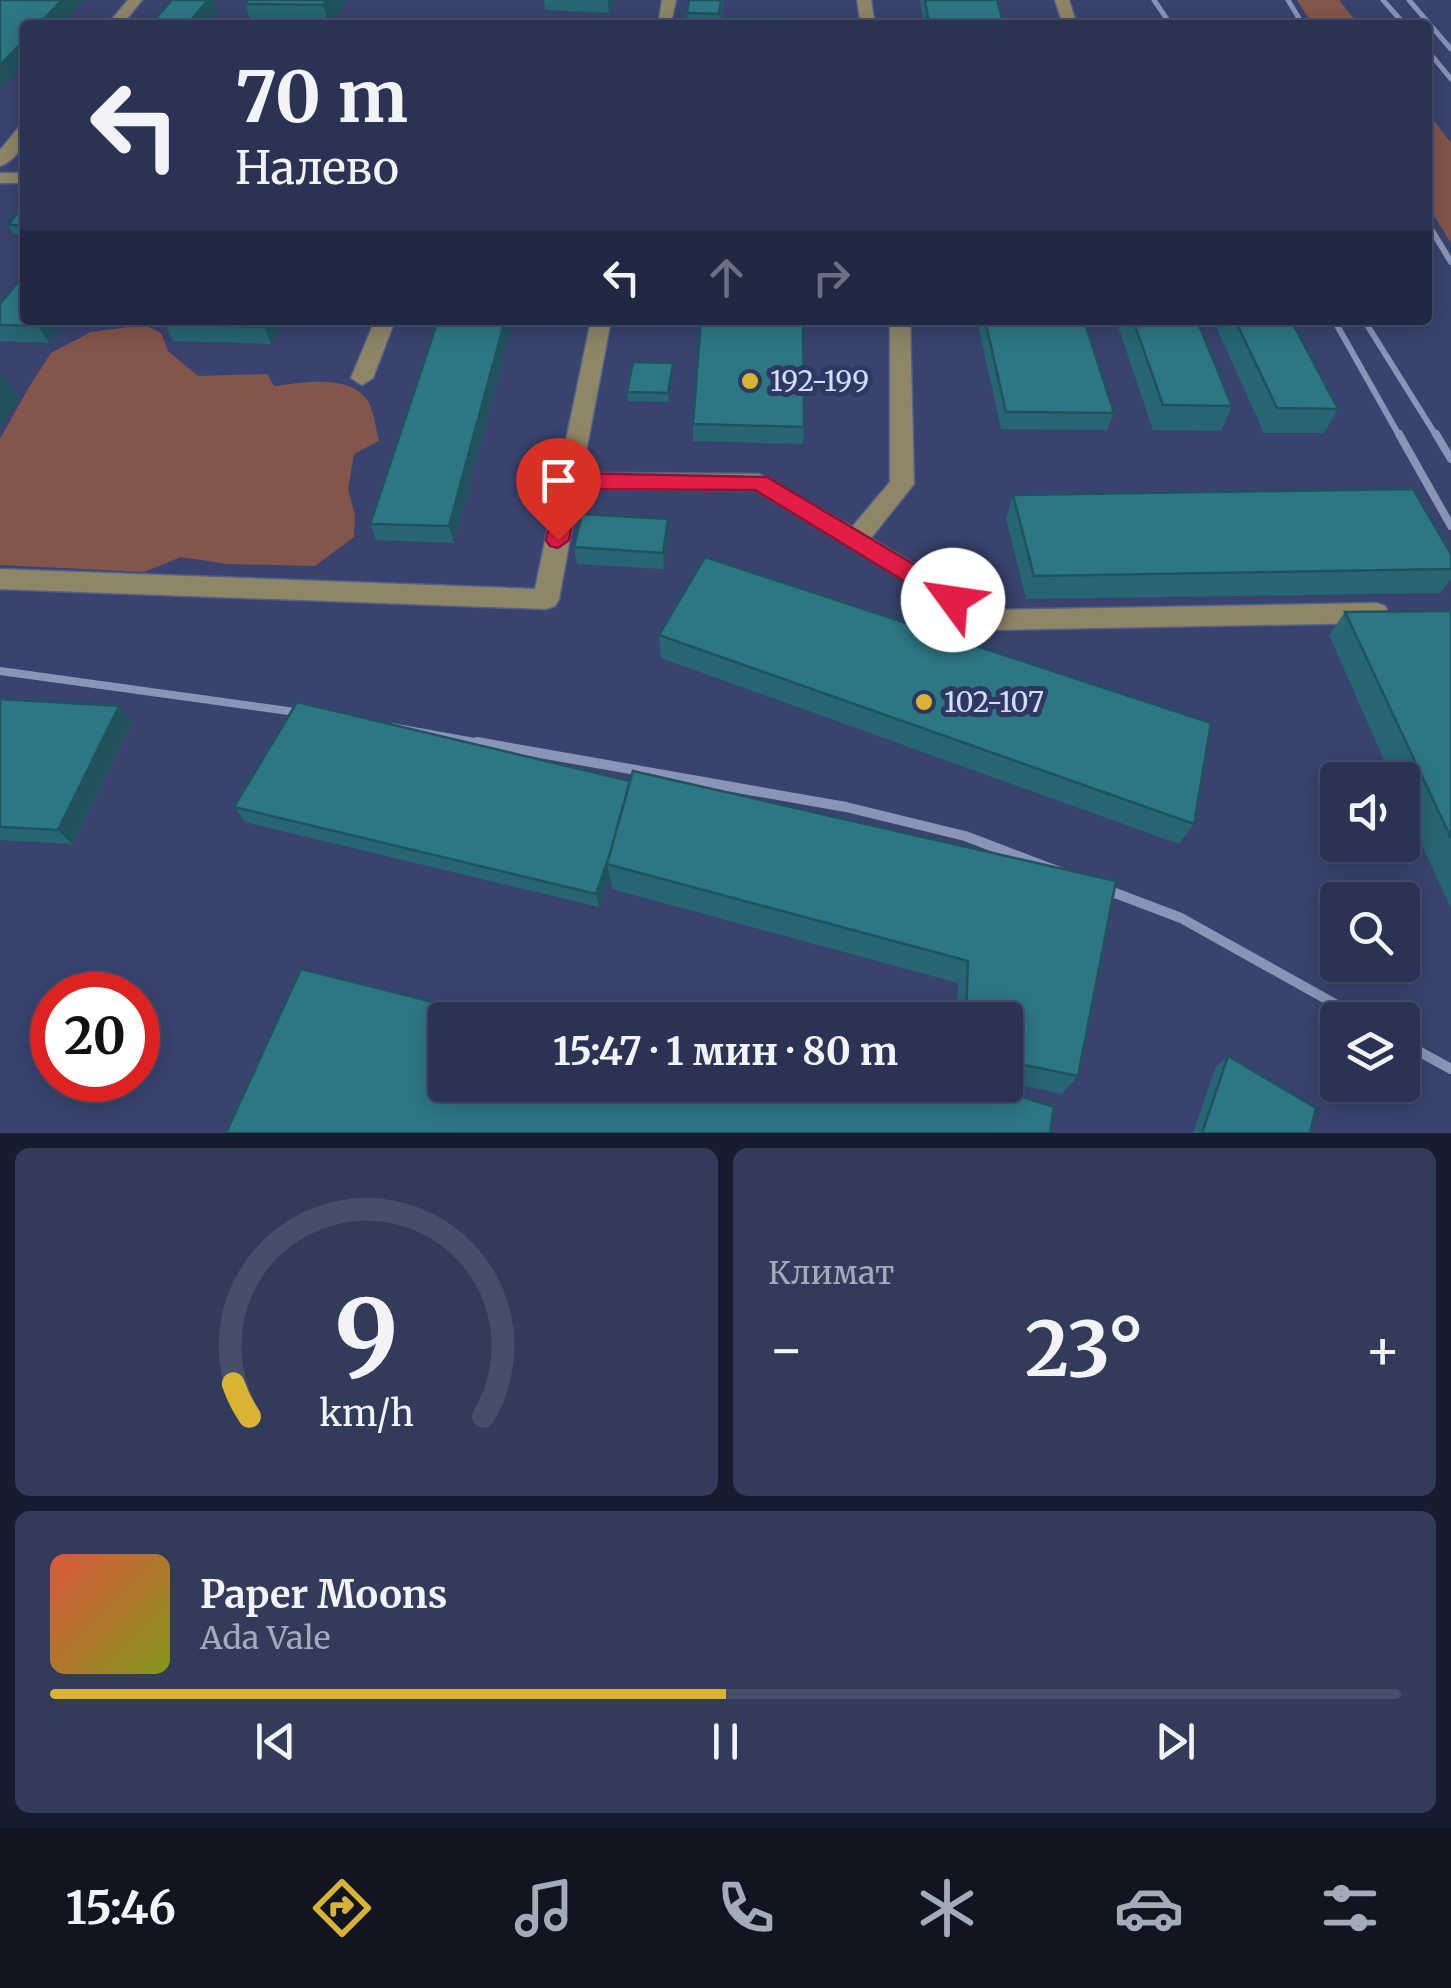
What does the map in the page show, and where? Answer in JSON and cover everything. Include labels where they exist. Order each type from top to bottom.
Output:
[{"type":"street","points":[[118,20],[135,0]]},
{"type":"street","points":[[666,20],[669,0]]},
{"type":"street","points":[[0,161],[20,137]]},
{"type":"street","points":[[362,378],[382,325]]},
{"type":"street","points":[[0,579],[546,599],[600,325]]},
{"type":"street","points":[[854,540],[902,484],[900,325]]},
{"type":"street","points":[[569,481],[759,482],[986,620],[1393,613]]},
{"type":"shaded area","points":[[1297,0],[1339,0],[1355,20],[1310,20]]},
{"type":"shaded area","points":[[1432,118],[1451,143],[1451,243],[1432,212]]},
{"type":"shaded area","points":[[145,325],[161,333],[168,351],[198,376],[267,374],[274,386],[324,382],[360,392],[370,405],[379,441],[354,454],[348,489],[355,515],[354,537],[315,566],[227,564],[181,557],[144,572],[0,565],[0,439],[29,387],[51,353],[91,332]]},
{"type":"building","points":[[0,0],[62,0],[43,20],[20,20],[20,44],[0,65]]},
{"type":"building","points":[[172,0],[208,0],[191,20],[154,20]]},
{"type":"building","points":[[248,0],[326,0],[323,5],[245,4]]},
{"type":"building","points":[[689,0],[721,0],[719,14],[687,13]]},
{"type":"building","points":[[925,0],[997,0],[1003,20],[928,20]]},
{"type":"building","points":[[724,18],[790,20],[724,20]]},
{"type":"building","points":[[20,210],[20,225],[8,225]]},
{"type":"building","points":[[20,279],[20,325],[39,325],[38,326],[0,325],[0,304]]},
{"type":"building","points":[[198,325],[265,325],[264,327]]},
{"type":"building","points":[[436,325],[504,325],[449,526],[370,524]]},
{"type":"building","name":"192-199","points":[[701,325],[803,325],[804,427],[693,424]]},
{"type":"building","points":[[986,325],[1086,325],[1114,413],[1006,412]]},
{"type":"building","points":[[1135,325],[1199,325],[1232,406],[1163,405]]},
{"type":"building","points":[[1237,325],[1294,325],[1338,409],[1277,408]]},
{"type":"building","points":[[633,362],[673,363],[668,393],[627,392]]},
{"type":"building","points":[[1413,489],[1451,554],[1451,569],[1034,576],[1013,495]]},
{"type":"building","points":[[582,514],[668,519],[663,553],[574,547]]},
{"type":"building","name":"102-107","points":[[705,557],[1211,723],[1194,824],[659,635]]},
{"type":"building","points":[[1451,611],[1451,838],[1420,772],[1420,762],[1415,762],[1345,612]]},
{"type":"building","points":[[0,699],[119,706],[58,830],[0,827]]},
{"type":"building","points":[[297,702],[630,781],[596,894],[234,807]]},
{"type":"building","points":[[633,771],[1116,881],[1078,1076],[1023,1065],[1023,1002],[967,1002],[968,961],[607,864]]},
{"type":"building","points":[[301,969],[433,1002],[428,1002],[428,1102],[1023,1102],[1023,1097],[1054,1107],[1050,1133],[226,1133]]},
{"type":"building","points":[[1228,1056],[1316,1108],[1310,1133],[1202,1133]]},
{"type":"railway","points":[[1154,0],[1168,20]]},
{"type":"railway","points":[[1288,0],[1300,20]]},
{"type":"railway","points":[[1383,0],[1401,20]]},
{"type":"railway","points":[[1409,0],[1426,20]]},
{"type":"railway","points":[[1432,27],[1451,49]]},
{"type":"railway","points":[[1432,56],[1451,79]]},
{"type":"railway","points":[[1432,231],[1451,262]]},
{"type":"railway","points":[[1337,325],[1400,437]]},
{"type":"railway","points":[[1367,325],[1437,437]]},
{"type":"railway","points":[[1399,434],[1451,526]]},
{"type":"railway","points":[[1436,434],[1451,459]]},
{"type":"railway","points":[[0,671],[317,715]]},
{"type":"railway","points":[[391,727],[491,745]]},
{"type":"railway","points":[[477,742],[846,807],[965,836],[1181,918],[1332,1002]]},
{"type":"railway","points":[[1420,1052],[1451,1069]]},
{"type":"place","name":"192-199","points":[[750,381]]},
{"type":"place","name":"102-107","points":[[924,702]]},
{"type":"route","points":[[558,540],[569,481],[759,482],[953,600]]}]
